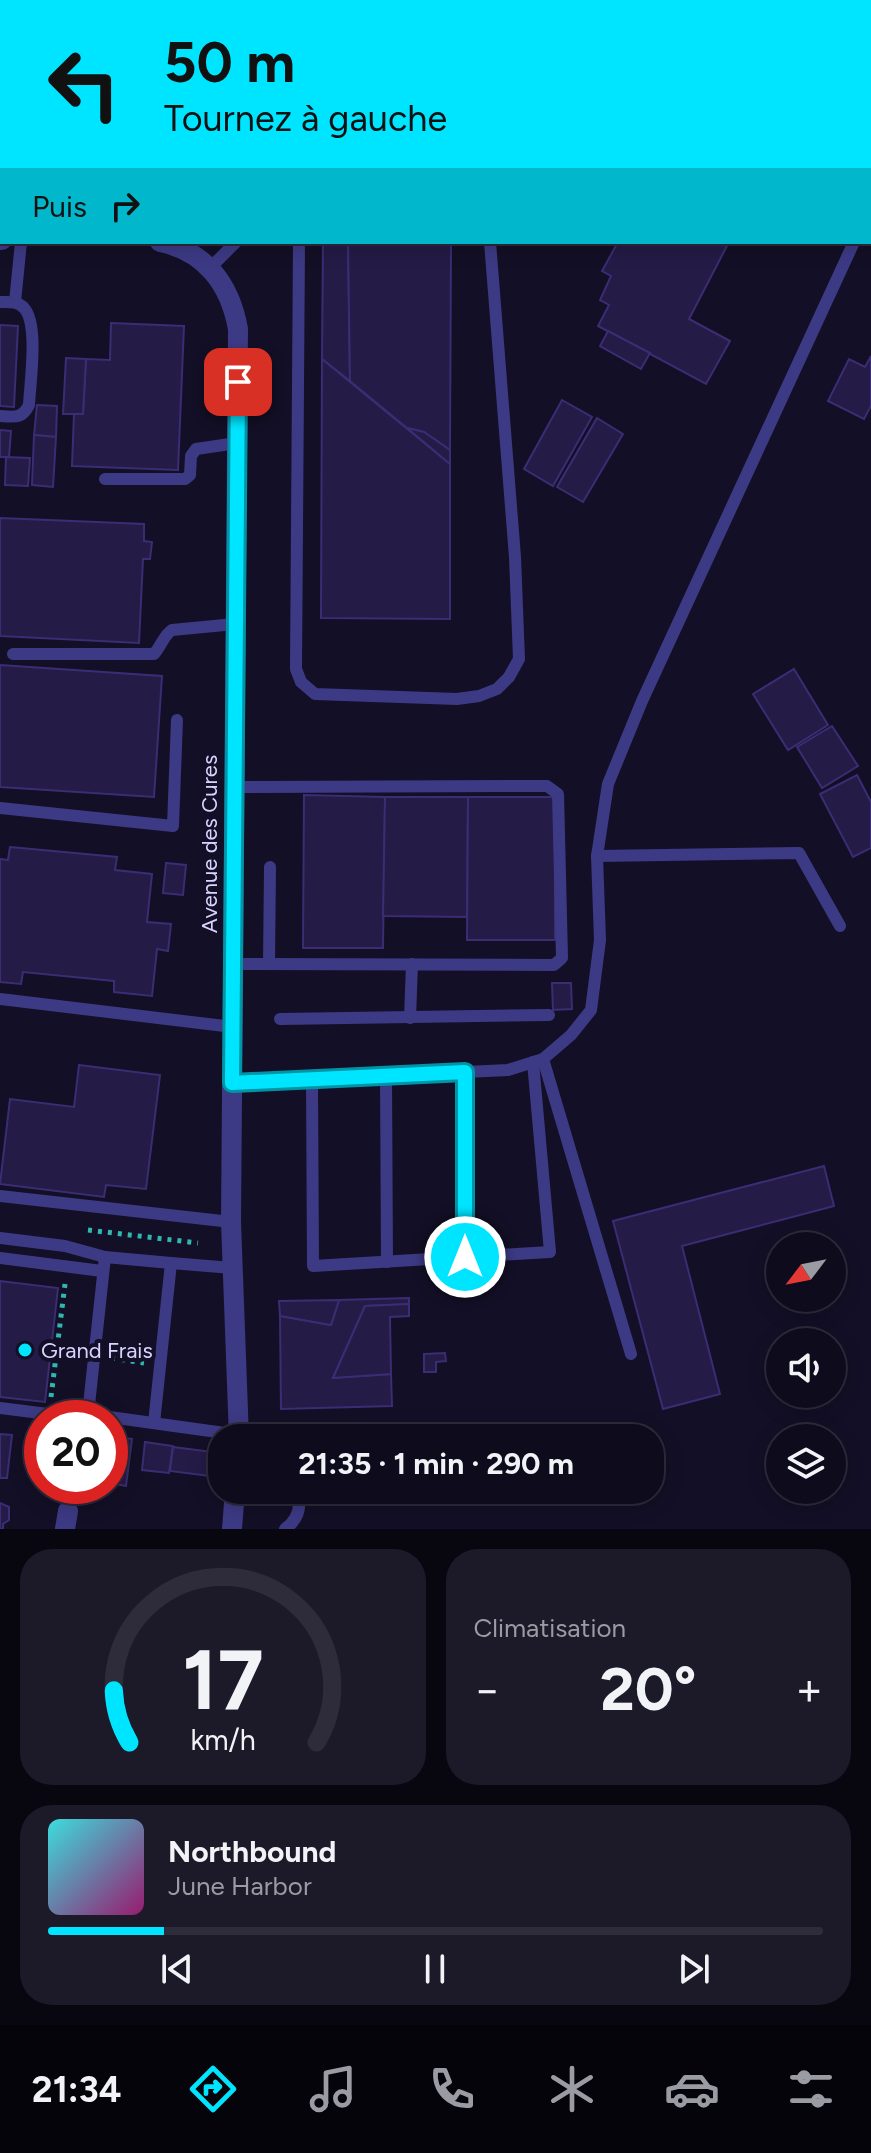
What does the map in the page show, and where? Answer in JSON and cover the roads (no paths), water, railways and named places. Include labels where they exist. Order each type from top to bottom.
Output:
[{"type":"street","points":[[166,244],[194,254],[211,267]]},
{"type":"street","name":"Avenue des Cures","points":[[211,267],[234,306],[238,329],[231,1222],[239,1424]]},
{"type":"street","points":[[232,1529],[234,1504]]},
{"type":"lane","points":[[15,302],[21,244]]},
{"type":"lane","points":[[211,267],[234,244]]},
{"type":"lane","points":[[299,244],[296,669],[301,682],[315,694],[457,699],[479,696],[497,689],[509,677],[519,659],[515,557],[490,244]]},
{"type":"lane","points":[[232,1083],[508,1070],[538,1060],[571,1035],[591,1010],[600,940],[597,856],[608,784],[636,715],[853,244]]},
{"type":"lane","points":[[0,302],[15,302],[24,308],[30,319],[32,338],[29,405],[18,418],[0,416]]},
{"type":"lane","points":[[105,479],[188,478],[191,456],[196,449],[237,443]]},
{"type":"lane","points":[[13,654],[154,654],[172,630],[235,624]]},
{"type":"lane","points":[[0,808],[173,826],[177,720]]},
{"type":"lane","points":[[232,964],[554,965],[562,958],[558,794],[554,789],[547,786],[233,787]]},
{"type":"lane","points":[[597,856],[799,853],[840,926]]},
{"type":"lane","points":[[269,964],[270,867]]},
{"type":"lane","points":[[410,1018],[412,964]]},
{"type":"lane","points":[[0,999],[233,1027]]},
{"type":"lane","points":[[280,1019],[549,1015]]},
{"type":"lane","points":[[312,1080],[313,1266],[550,1252],[538,1060]]},
{"type":"lane","points":[[538,1060],[631,1354]]},
{"type":"lane","points":[[465,1072],[465,1257]]},
{"type":"lane","points":[[386,1076],[387,1262]]},
{"type":"lane","points":[[0,1196],[231,1222]]},
{"type":"lane","points":[[0,1238],[65,1246],[105,1257],[171,1263],[232,1258]]},
{"type":"lane","points":[[89,1400],[105,1257]]},
{"type":"lane","points":[[0,1258],[102,1271]]},
{"type":"lane","points":[[154,1423],[171,1263]]},
{"type":"lane","points":[[0,1408],[24,1411]]},
{"type":"lane","points":[[128,1419],[208,1431]]},
{"type":"lane","points":[[285,1529],[294,1523],[300,1504]]},
{"type":"place","name":"Grand Frais","points":[[25,1350]]}]
